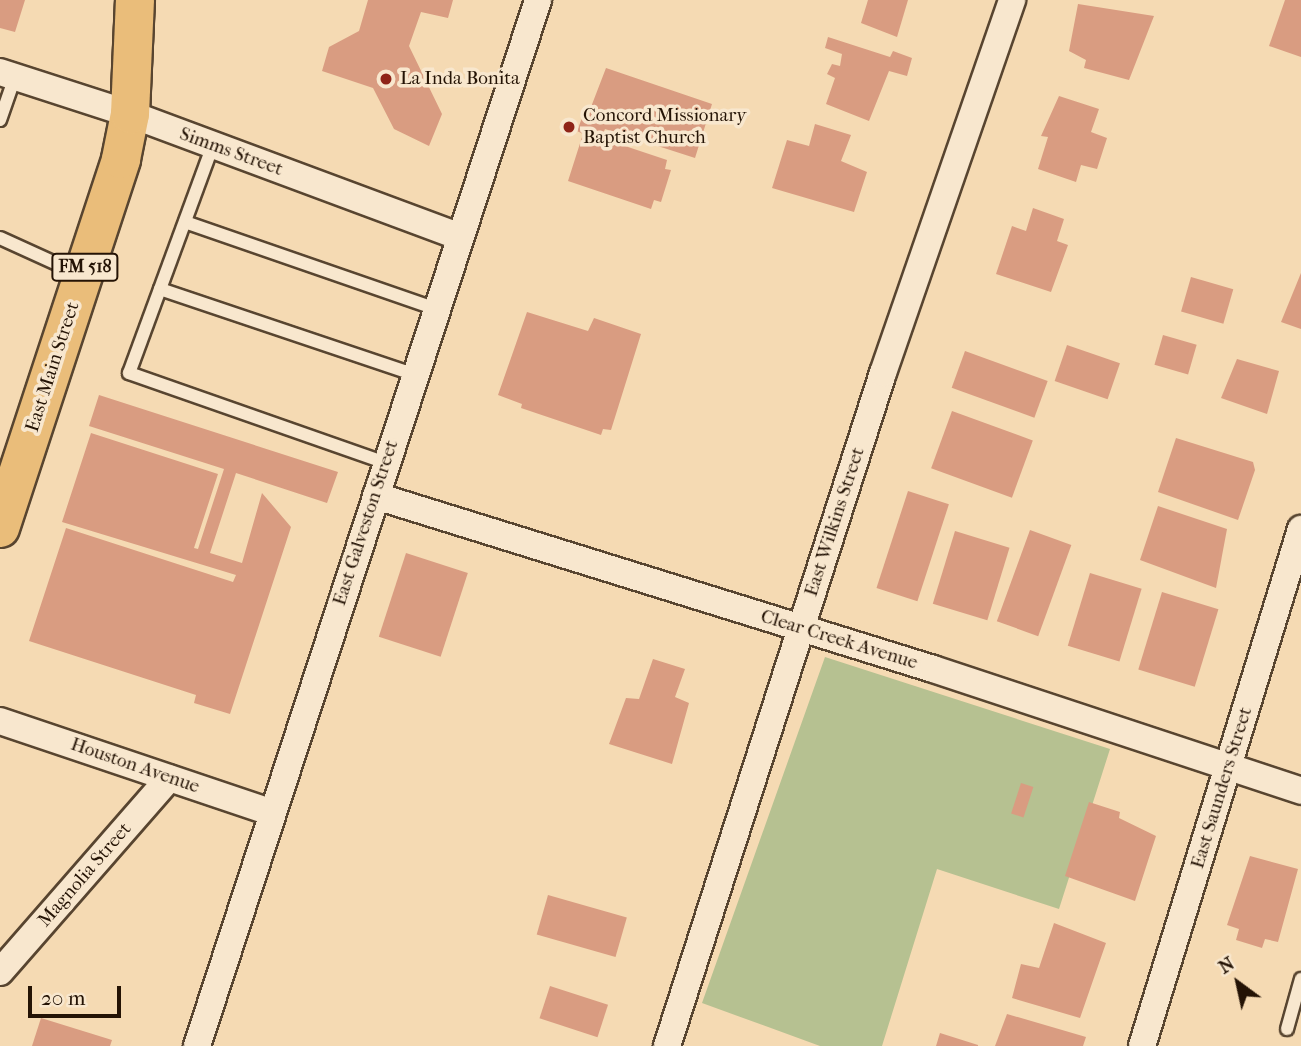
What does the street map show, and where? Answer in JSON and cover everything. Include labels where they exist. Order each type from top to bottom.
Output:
[{"type":"main road","name":"East Main Street","points":[[0,528],[121,159],[130,114],[135,0]]},
{"type":"street","name":"East Galveston Street","points":[[197,1046],[271,812],[538,0]]},
{"type":"street","name":"East Wilkins Street","points":[[667,1046],[799,629],[1012,0]]},
{"type":"street","name":"Simms Street","points":[[8,74],[130,114],[460,237]]},
{"type":"street","name":"Clear Creek Avenue","points":[[376,496],[1301,791]]},
{"type":"street","name":"East Saunders Street","points":[[1142,1046],[1301,529]]},
{"type":"street","name":"Houston Avenue","points":[[0,721],[271,812]]},
{"type":"street","name":"Magnolia Street","points":[[0,972],[169,778]]},
{"type":"lane","points":[[0,120],[8,74]]},
{"type":"lane","points":[[212,145],[130,373],[386,463]]},
{"type":"lane","points":[[184,222],[436,309]]},
{"type":"lane","points":[[0,238],[83,276]]},
{"type":"lane","points":[[160,289],[415,375]]},
{"type":"lane","points":[[1287,1029],[1301,979]]},
{"type":"green space","points":[[825,657],[1110,749],[1059,909],[937,869],[882,1046],[820,1046],[702,1003]]},
{"type":"building","points":[[0,0],[25,0],[15,32],[0,28]]},
{"type":"building","name":"La Inda Bonita","points":[[368,0],[453,0],[448,18],[421,12],[409,46],[442,114],[429,146],[394,129],[373,88],[322,71],[329,47],[359,31]]},
{"type":"building","points":[[868,0],[908,0],[897,37],[861,23]]},
{"type":"building","points":[[1285,0],[1301,0],[1301,57],[1269,46]]},
{"type":"building","points":[[1078,4],[1154,16],[1129,80],[1084,68],[1086,60],[1069,51]]},
{"type":"building","points":[[828,37],[890,57],[893,51],[912,58],[907,76],[889,71],[869,121],[826,104],[835,78],[827,74],[832,64],[840,66],[842,54],[825,48]]},
{"type":"building","points":[[606,68],[712,104],[695,158],[605,129],[601,138],[667,160],[665,169],[671,170],[661,202],[654,200],[651,209],[568,181],[583,134],[577,131],[582,118],[586,120]]},
{"type":"building","points":[[1059,96],[1099,109],[1091,132],[1107,138],[1097,169],[1081,165],[1076,182],[1038,169],[1048,137],[1041,136]]},
{"type":"building","points":[[815,124],[851,135],[841,161],[867,172],[854,212],[772,188],[787,140],[809,146]]},
{"type":"building","points":[[1033,208],[1064,219],[1057,241],[1068,245],[1051,292],[996,274],[1012,226],[1026,231]]},
{"type":"building","points":[[1301,273],[1301,329],[1281,322]]},
{"type":"building","points":[[1191,277],[1233,289],[1223,324],[1181,312]]},
{"type":"building","points":[[527,312],[588,331],[594,318],[641,334],[611,430],[603,429],[601,435],[521,408],[522,404],[498,395]]},
{"type":"building","points":[[1163,335],[1197,345],[1188,374],[1154,365]]},
{"type":"building","points":[[1067,345],[1120,363],[1108,399],[1055,381]]},
{"type":"building","points":[[965,351],[1048,381],[1034,418],[952,388]]},
{"type":"building","points":[[1237,359],[1279,371],[1267,414],[1221,398]]},
{"type":"building","points":[[99,395],[338,472],[327,503],[236,473],[210,553],[242,563],[262,493],[291,527],[230,714],[194,703],[196,695],[29,641],[66,528],[233,582],[236,575],[62,522],[91,433],[218,474],[194,548],[198,549],[224,469],[89,426]]},
{"type":"building","points":[[952,411],[1033,440],[1012,498],[931,468]]},
{"type":"building","points":[[1176,438],[1253,462],[1255,470],[1238,520],[1158,492]]},
{"type":"building","points":[[908,491],[949,504],[917,601],[876,588]]},
{"type":"building","points":[[1158,506],[1227,529],[1216,588],[1140,560]]},
{"type":"building","points":[[1030,530],[1071,545],[1038,636],[997,621]]},
{"type":"building","points":[[955,531],[1010,548],[987,620],[933,604]]},
{"type":"building","points":[[406,553],[468,573],[441,657],[379,637]]},
{"type":"building","points":[[1090,573],[1142,589],[1119,661],[1068,646]]},
{"type":"building","points":[[1162,592],[1218,609],[1195,687],[1138,669]]},
{"type":"building","points":[[653,659],[685,669],[675,697],[689,703],[672,764],[609,744],[626,698],[639,699]]},
{"type":"building","points":[[1021,783],[1033,787],[1023,817],[1011,813]]},
{"type":"building","points":[[1089,802],[1120,812],[1119,818],[1156,836],[1135,901],[1065,876]]},
{"type":"building","points":[[1250,856],[1298,869],[1278,942],[1265,939],[1262,948],[1236,940],[1239,929],[1227,925]]},
{"type":"building","points":[[548,895],[627,918],[616,957],[537,934]]},
{"type":"building","points":[[1054,923],[1106,943],[1080,1018],[1012,998],[1021,964],[1039,968]]},
{"type":"building","points":[[550,986],[608,1005],[598,1037],[539,1018]]},
{"type":"building","points":[[1007,1014],[1086,1037],[1083,1046],[995,1046]]},
{"type":"building","points":[[41,1018],[112,1040],[110,1046],[32,1046]]},
{"type":"building","points":[[940,1033],[978,1045],[978,1046],[936,1046]]},
{"type":"place","name":"La Inda Bonita","points":[[386,79]]},
{"type":"place","name":"Concord Missionary Baptist Church","points":[[569,127]]}]
